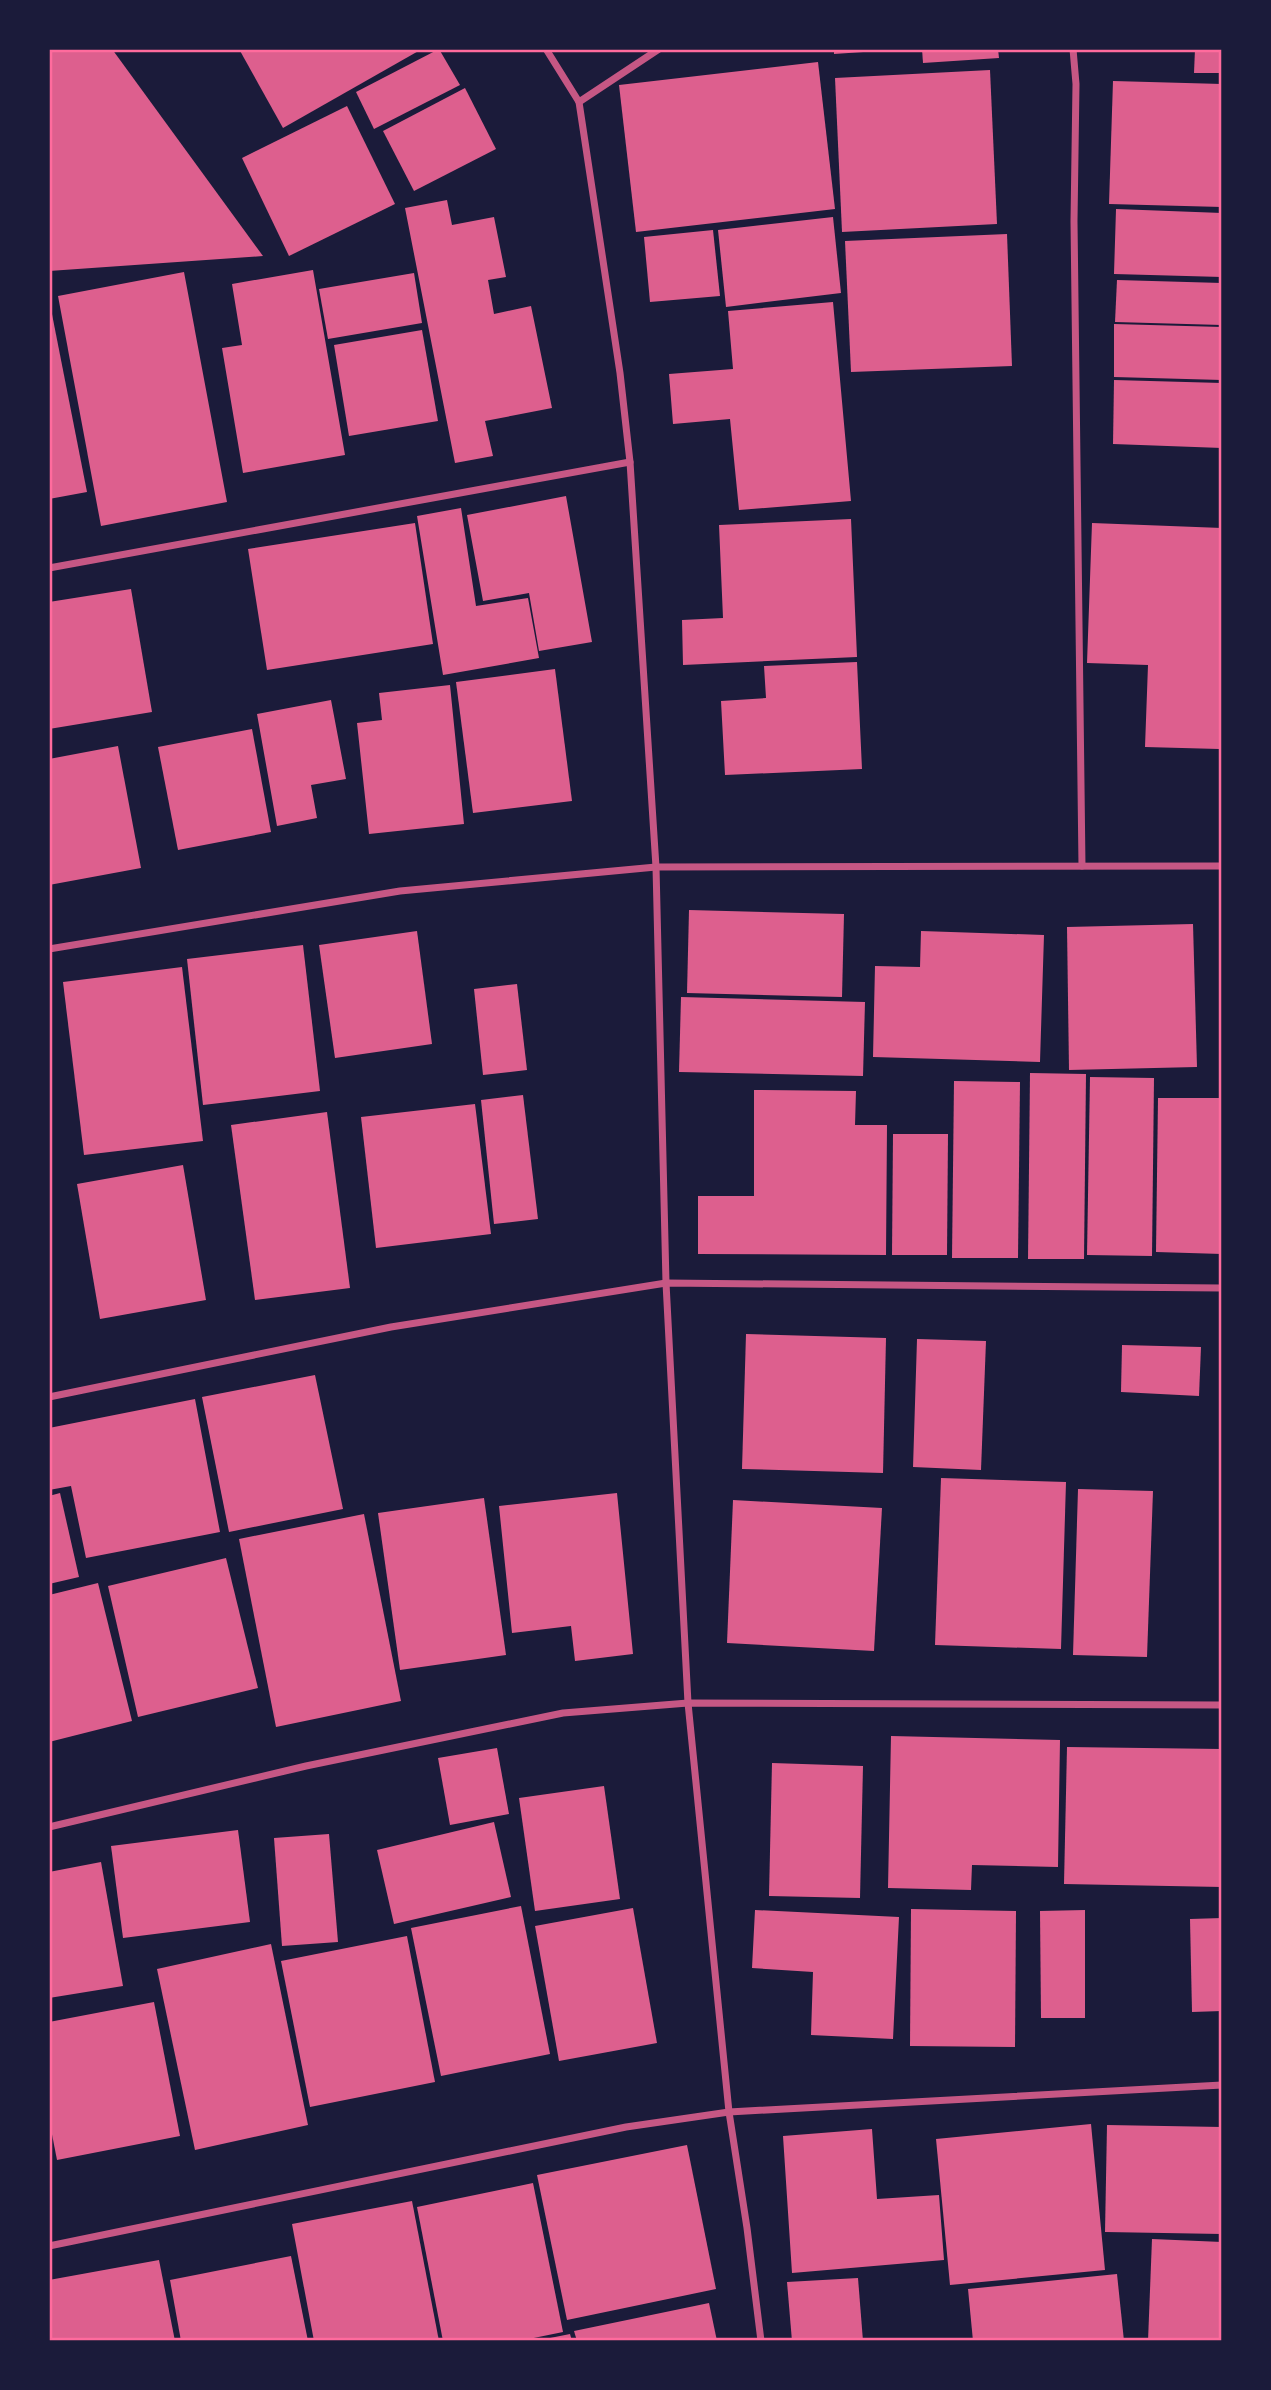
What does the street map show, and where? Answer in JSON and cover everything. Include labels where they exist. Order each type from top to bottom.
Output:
[{"type":"street","points":[[546,49],[579,102],[620,373],[630,462],[656,867],[666,1283],[688,1703],[729,2112],[761,2341]]},
{"type":"street","points":[[579,102],[659,49]]},
{"type":"street","points":[[1073,49],[1076,84],[1074,221],[1082,866]]},
{"type":"street","points":[[49,568],[630,462]]},
{"type":"street","points":[[49,949],[400,891],[656,867],[1222,866]]},
{"type":"street","points":[[49,1396],[391,1326],[666,1283],[1222,1288]]},
{"type":"street","points":[[49,1827],[306,1766],[562,1713],[688,1703],[1222,1705]]},
{"type":"street","points":[[49,2246],[625,2127],[729,2112],[1222,2085]]},
{"type":"building","points":[[49,49],[112,49],[263,256],[49,271]]},
{"type":"building","points":[[239,49],[422,49],[283,128]]},
{"type":"building","points":[[439,49],[460,85],[374,129],[356,92]]},
{"type":"building","points":[[834,49],[878,49],[878,51],[834,54]]},
{"type":"building","points":[[922,49],[998,49],[999,58],[923,63]]},
{"type":"building","points":[[1195,49],[1222,49],[1222,73],[1194,73]]},
{"type":"building","points":[[818,62],[835,209],[636,232],[619,85]]},
{"type":"building","points":[[990,70],[997,224],[842,232],[835,78]]},
{"type":"building","points":[[1113,81],[1222,84],[1222,207],[1109,204]]},
{"type":"building","points":[[465,88],[496,149],[414,191],[383,131]]},
{"type":"building","points":[[347,106],[395,204],[289,256],[242,158]]},
{"type":"building","points":[[447,200],[452,225],[494,217],[506,277],[488,280],[494,314],[531,306],[552,408],[485,421],[493,456],[455,463],[405,208]]},
{"type":"building","points":[[1116,209],[1222,213],[1222,277],[1114,274]]},
{"type":"building","points":[[833,217],[841,293],[726,307],[718,230]]},
{"type":"building","points":[[713,230],[720,296],[650,302],[644,237]]},
{"type":"building","points":[[1007,234],[1012,366],[851,372],[845,241]]},
{"type":"building","points":[[313,270],[345,455],[243,473],[222,348],[242,345],[232,284]]},
{"type":"building","points":[[184,272],[227,502],[101,526],[58,296]]},
{"type":"building","points":[[414,273],[422,323],[328,339],[319,289]]},
{"type":"building","points":[[1117,280],[1222,283],[1222,325],[1115,322]]},
{"type":"building","points":[[833,302],[851,501],[739,510],[730,419],[673,424],[669,374],[733,369],[728,311]]},
{"type":"building","points":[[49,305],[87,492],[49,499]]},
{"type":"building","points":[[1114,324],[1222,327],[1222,380],[1114,377]]},
{"type":"building","points":[[422,330],[438,421],[349,436],[334,345]]},
{"type":"building","points":[[1114,380],[1222,383],[1222,448],[1113,444]]},
{"type":"building","points":[[566,496],[592,642],[539,651],[529,593],[483,601],[467,515]]},
{"type":"building","points":[[461,508],[476,606],[528,598],[539,658],[443,675],[417,516]]},
{"type":"building","points":[[851,519],[857,657],[683,665],[682,620],[723,618],[719,525]]},
{"type":"building","points":[[415,523],[433,644],[267,670],[248,549]]},
{"type":"building","points":[[1092,523],[1222,528],[1219,749],[1145,747],[1148,665],[1087,663]]},
{"type":"building","points":[[131,589],[152,712],[49,729],[49,602]]},
{"type":"building","points":[[857,662],[862,769],[725,775],[721,701],[766,698],[764,666]]},
{"type":"building","points":[[555,669],[572,801],[473,813],[456,682]]},
{"type":"building","points":[[450,685],[464,824],[369,834],[357,723],[382,720],[379,693]]},
{"type":"building","points":[[331,700],[346,779],[311,785],[317,818],[277,826],[257,714]]},
{"type":"building","points":[[252,729],[271,832],[178,850],[158,747]]},
{"type":"building","points":[[118,746],[141,868],[49,885],[49,759]]},
{"type":"building","points":[[689,910],[844,914],[842,997],[687,993]]},
{"type":"building","points":[[1193,924],[1197,1067],[1069,1070],[1067,927]]},
{"type":"building","points":[[417,931],[432,1044],[335,1058],[319,945]]},
{"type":"building","points":[[921,931],[1044,935],[1040,1062],[873,1057],[875,966],[920,967]]},
{"type":"building","points":[[303,945],[320,1091],[203,1105],[187,959]]},
{"type":"building","points":[[182,967],[203,1141],[84,1155],[63,982]]},
{"type":"building","points":[[517,984],[527,1070],[483,1075],[474,989]]},
{"type":"building","points":[[681,997],[865,1002],[863,1076],[679,1072]]},
{"type":"building","points":[[1030,1073],[1086,1074],[1084,1259],[1028,1259]]},
{"type":"building","points":[[1090,1077],[1154,1078],[1152,1256],[1087,1255]]},
{"type":"building","points":[[954,1081],[1020,1082],[1018,1258],[952,1258]]},
{"type":"building","points":[[754,1090],[856,1091],[855,1125],[887,1125],[886,1255],[698,1254],[698,1196],[754,1196]]},
{"type":"building","points":[[523,1095],[538,1219],[494,1224],[481,1100]]},
{"type":"building","points":[[1158,1098],[1222,1098],[1222,1254],[1156,1252]]},
{"type":"building","points":[[475,1104],[491,1234],[376,1248],[361,1117]]},
{"type":"building","points":[[327,1112],[350,1288],[255,1300],[231,1125]]},
{"type":"building","points":[[893,1134],[948,1134],[947,1255],[892,1255]]},
{"type":"building","points":[[183,1165],[206,1300],[100,1319],[77,1184]]},
{"type":"building","points":[[746,1334],[886,1338],[883,1473],[742,1469]]},
{"type":"building","points":[[917,1339],[986,1341],[981,1470],[913,1467]]},
{"type":"building","points":[[1122,1345],[1201,1347],[1199,1396],[1121,1392]]},
{"type":"building","points":[[315,1375],[343,1509],[229,1532],[202,1397]]},
{"type":"building","points":[[195,1399],[220,1532],[86,1558],[71,1486],[49,1490],[49,1428]]},
{"type":"building","points":[[941,1478],[1066,1482],[1061,1649],[935,1645]]},
{"type":"building","points":[[1078,1489],[1153,1491],[1147,1657],[1073,1655]]},
{"type":"building","points":[[60,1493],[79,1577],[49,1584],[49,1496]]},
{"type":"building","points":[[617,1493],[633,1654],[575,1661],[571,1626],[512,1633],[499,1506]]},
{"type":"building","points":[[484,1498],[506,1655],[400,1670],[378,1513]]},
{"type":"building","points":[[733,1500],[882,1508],[874,1651],[727,1643]]},
{"type":"building","points":[[364,1514],[401,1701],[276,1727],[239,1539]]},
{"type":"building","points":[[226,1558],[258,1688],[138,1717],[108,1586]]},
{"type":"building","points":[[98,1583],[132,1721],[49,1742],[49,1595]]},
{"type":"building","points":[[891,1736],[1060,1740],[1058,1867],[972,1865],[971,1890],[888,1888]]},
{"type":"building","points":[[1067,1747],[1222,1749],[1222,1887],[1064,1884]]},
{"type":"building","points":[[497,1748],[509,1814],[450,1825],[438,1758]]},
{"type":"building","points":[[772,1763],[863,1766],[860,1898],[769,1896]]},
{"type":"building","points":[[604,1786],[620,1899],[535,1911],[519,1798]]},
{"type":"building","points":[[494,1822],[511,1897],[394,1924],[377,1850]]},
{"type":"building","points":[[238,1830],[250,1922],[123,1938],[111,1846]]},
{"type":"building","points":[[329,1834],[338,1942],[282,1946],[274,1838]]},
{"type":"building","points":[[101,1862],[123,1986],[49,1998],[49,1872]]},
{"type":"building","points":[[521,1906],[550,2054],[441,2076],[411,1928]]},
{"type":"building","points":[[633,1908],[657,2043],[559,2061],[535,1926]]},
{"type":"building","points":[[911,1909],[1016,1911],[1015,2047],[910,2046]]},
{"type":"building","points":[[755,1910],[899,1917],[893,2039],[811,2035],[813,1972],[752,1968]]},
{"type":"building","points":[[1085,1910],[1085,2018],[1041,2018],[1040,1911]]},
{"type":"building","points":[[1222,1918],[1222,2011],[1192,2012],[1190,1919]]},
{"type":"building","points":[[407,1936],[435,2082],[310,2107],[281,1961]]},
{"type":"building","points":[[271,1944],[308,2125],[195,2150],[157,1969]]},
{"type":"building","points":[[154,2002],[180,2136],[57,2160],[49,2119],[49,2022]]},
{"type":"building","points":[[1091,2124],[1105,2270],[950,2285],[936,2139]]},
{"type":"building","points":[[1107,2125],[1222,2127],[1222,2234],[1105,2232]]},
{"type":"building","points":[[872,2129],[877,2199],[939,2195],[944,2260],[792,2273],[783,2136]]},
{"type":"building","points":[[687,2145],[716,2289],[567,2320],[537,2175]]},
{"type":"building","points":[[533,2183],[563,2332],[519,2341],[443,2341],[417,2207]]},
{"type":"building","points":[[412,2201],[439,2341],[314,2341],[292,2224]]},
{"type":"building","points":[[1152,2239],[1222,2242],[1222,2341],[1148,2341]]},
{"type":"building","points":[[291,2256],[308,2341],[181,2341],[170,2280]]},
{"type":"building","points":[[159,2260],[175,2341],[52,2341],[49,2326],[49,2280]]},
{"type":"building","points":[[1117,2274],[1124,2341],[973,2341],[968,2289]]},
{"type":"building","points":[[858,2278],[863,2341],[792,2341],[787,2282]]},
{"type":"building","points":[[709,2303],[717,2341],[577,2341],[574,2331]]},
{"type":"building","points":[[570,2334],[572,2341],[540,2341],[540,2340]]}]
